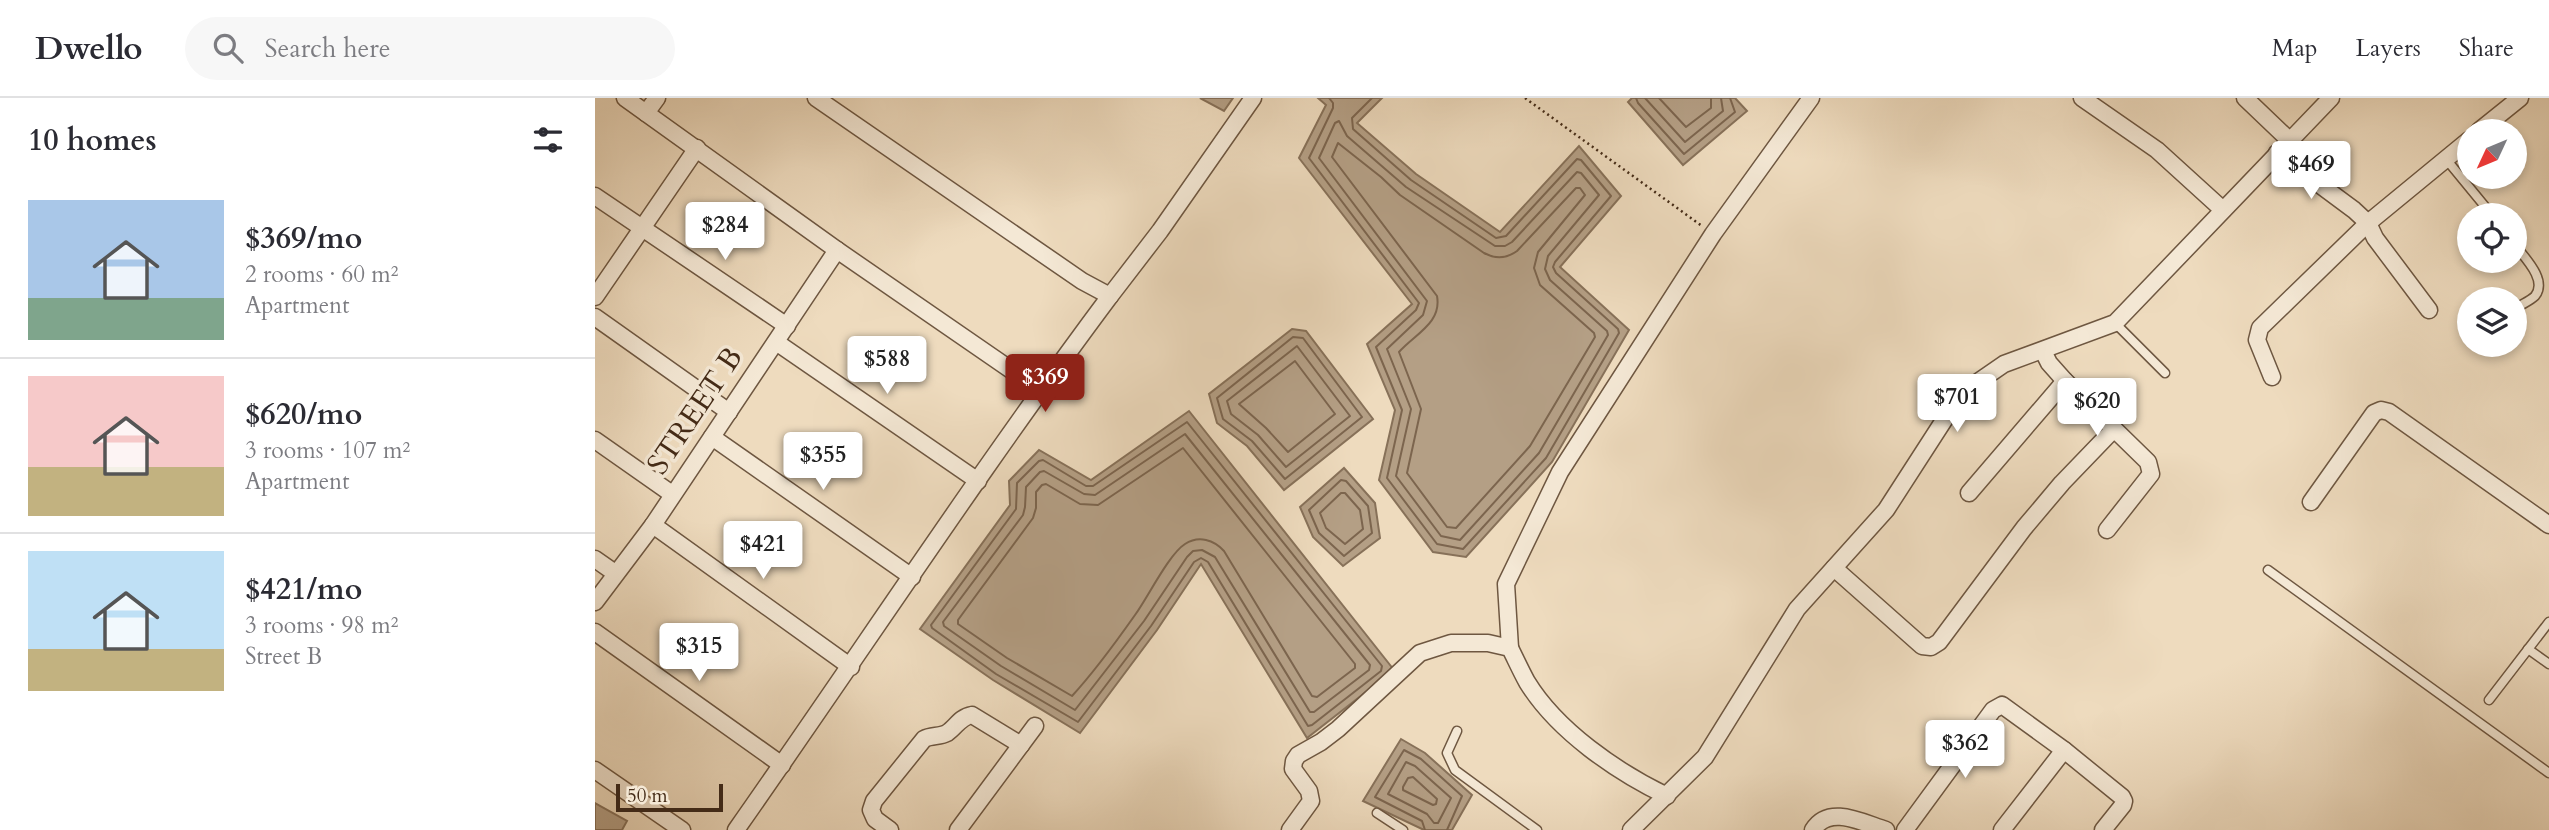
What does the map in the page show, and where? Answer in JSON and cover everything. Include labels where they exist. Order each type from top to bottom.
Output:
[{"type":"street","points":[[625,98],[837,250],[1040,390]]},
{"type":"street","points":[[646,113],[657,98]]},
{"type":"street","points":[[816,98],[1071,273],[1110,296]]},
{"type":"street","points":[[736,830],[1040,390],[1160,231],[1253,98]]},
{"type":"street","points":[[1667,796],[1638,782],[1577,737],[1546,707],[1528,683],[1510,649],[1506,584],[1560,472],[1713,234],[1811,98]]},
{"type":"street","points":[[2082,98],[2157,150],[2224,210]]},
{"type":"street","points":[[2245,98],[2289,140]]},
{"type":"street","points":[[1633,829],[1705,757],[1797,609],[1886,510],[1948,414],[1975,384],[2004,364],[2115,323],[2331,98]]},
{"type":"street","points":[[2494,119],[2520,98]]},
{"type":"street","points":[[595,297],[697,148]]},
{"type":"street","points":[[2272,377],[2257,340],[2260,328],[2368,223],[2457,150]]},
{"type":"street","points":[[2277,153],[2368,223],[2375,238],[2429,310]]},
{"type":"street","points":[[595,196],[787,326]]},
{"type":"street","name":"STREET B","points":[[595,602],[653,525],[837,250]]},
{"type":"street","points":[[595,317],[729,412]]},
{"type":"street","points":[[776,342],[978,481]]},
{"type":"street","points":[[2043,351],[2049,363],[2065,381],[2148,462],[2151,474],[2107,530]]},
{"type":"street","points":[[1969,493],[2065,381]]},
{"type":"street","points":[[2311,502],[2374,413],[2381,410],[2389,412],[2549,525]]},
{"type":"street","points":[[1834,568],[1922,646],[1931,647],[1939,642],[2014,540],[2062,483],[2115,429]]},
{"type":"street","points":[[712,437],[912,577]]},
{"type":"street","points":[[595,440],[672,495]]},
{"type":"street","points":[[653,525],[851,667]]},
{"type":"street","points":[[595,559],[615,573]]},
{"type":"street","points":[[595,632],[782,765]]},
{"type":"street","points":[[1290,830],[1311,801],[1309,791],[1293,769],[1298,755],[1338,729],[1420,653],[1451,643],[1488,643],[1510,649]]},
{"type":"street","points":[[1905,830],[1993,710],[2002,705],[2119,794],[2124,801],[2103,830]]},
{"type":"street","points":[[890,830],[875,819],[871,810],[874,801],[923,739],[931,735],[945,734],[966,716],[972,715],[1021,745]]},
{"type":"street","points":[[958,830],[1035,726]]},
{"type":"street","points":[[2002,830],[2064,750]]},
{"type":"street","points":[[595,770],[682,830]]},
{"type":"street","points":[[1813,830],[1827,816],[1887,830]]},
{"type":"lane","points":[[2446,159],[2482,203]]},
{"type":"lane","points":[[2527,261],[2539,284],[2535,296],[2527,301]]},
{"type":"lane","points":[[2115,323],[2165,373]]},
{"type":"lane","points":[[2268,570],[2549,773]]},
{"type":"lane","points":[[2489,700],[2549,622]]},
{"type":"lane","points":[[2528,649],[2549,664]]},
{"type":"lane","points":[[1457,730],[1447,753],[1455,770],[1537,830]]},
{"type":"lane","points":[[1377,813],[1403,830]]},
{"type":"path","points":[[1525,98],[1713,234]]},
{"type":"water","points":[[1200,98],[1233,98],[1224,111]]},
{"type":"water","points":[[1318,98],[1382,98],[1357,123],[1416,174],[1500,232],[1579,146],[1621,196],[1560,267],[1629,330],[1552,462],[1466,557],[1433,552],[1379,480],[1395,410],[1367,344],[1412,304],[1299,158],[1326,105]]},
{"type":"water","points":[[1632,98],[1735,98],[1747,111],[1683,165],[1628,102]]},
{"type":"water","points":[[1292,329],[1306,331],[1373,419],[1284,490],[1247,446],[1217,423],[1209,394]]},
{"type":"water","points":[[1189,411],[1394,670],[1307,738],[1201,564],[1157,630],[1080,733],[993,680],[920,629],[1010,505],[1009,481],[1039,450],[1091,480]]},
{"type":"water","points":[[1344,468],[1375,503],[1380,538],[1343,566],[1313,537],[1300,507]]},
{"type":"water","points":[[1401,739],[1425,753],[1472,795],[1452,830],[1424,830],[1363,801]]},
{"type":"water","points":[[595,803],[627,821],[622,830],[595,830]]}]
